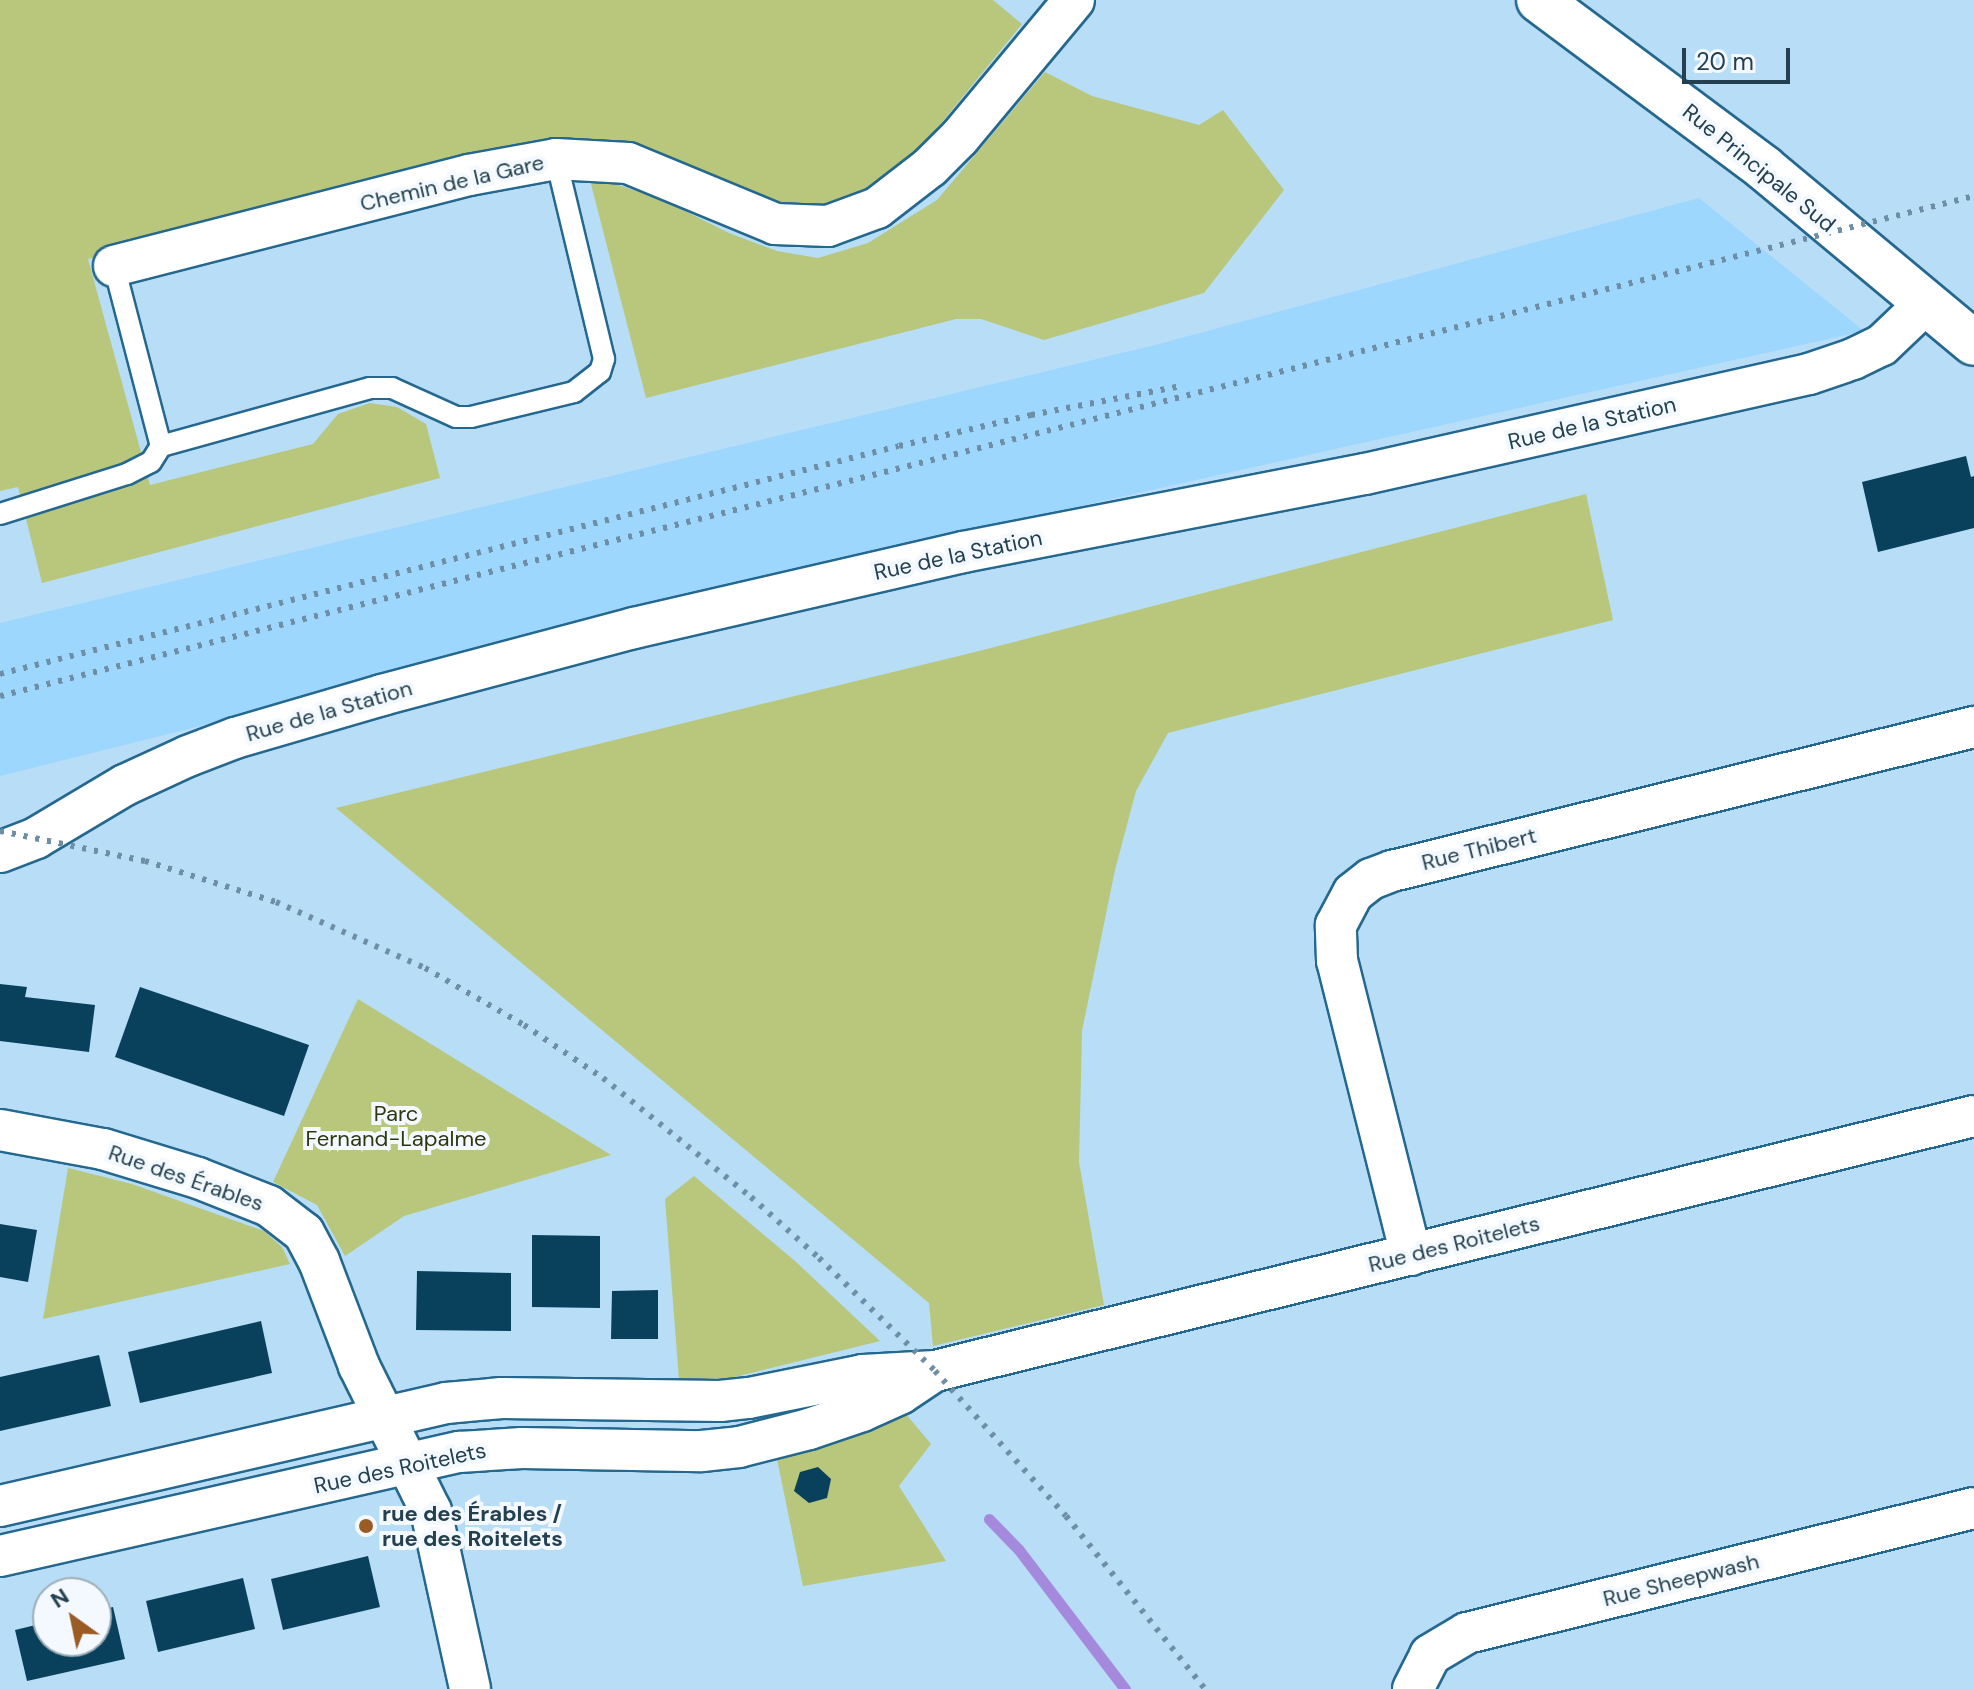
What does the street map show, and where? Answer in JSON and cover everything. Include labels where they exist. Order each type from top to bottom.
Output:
[{"type":"street","name":"Chemin de la Gare","points":[[114,266],[469,175],[556,159],[628,163],[775,224],[828,226],[853,219],[903,191],[930,167],[960,137],[1074,0]]},
{"type":"street","name":"Rue Principale Sud","points":[[1539,0],[1764,168],[1974,343]]},
{"type":"street","name":"Rue de la Station","points":[[0,852],[36,838],[125,785],[188,756],[235,738],[368,699],[634,628],[963,552],[1365,474],[1809,374],[1882,345],[1925,304]]},
{"type":"street","name":"Rue Thibert","points":[[1411,1255],[1337,961],[1336,925],[1353,893],[1371,879],[1392,871],[1974,727]]},
{"type":"street","name":"Rue des Roitelets","points":[[0,1506],[477,1399],[749,1398],[863,1375],[935,1371],[1974,1116]]},
{"type":"street","name":"Rue des Érables","points":[[0,1130],[103,1149],[247,1195],[283,1214],[311,1242],[359,1366],[431,1511],[470,1689]]},
{"type":"street","name":"Rue des Roitelets","points":[[0,1556],[408,1463],[495,1449],[702,1451],[739,1447],[848,1416],[900,1394],[935,1371]]},
{"type":"street","name":"Rue Sheepwash","points":[[1413,1689],[1419,1670],[1430,1655],[1467,1633],[1974,1508]]},
{"type":"lane","points":[[0,514],[127,474],[151,462],[161,446],[370,388],[392,388],[456,417],[471,417],[574,392],[587,384],[600,372],[602,341],[556,159]]},
{"type":"lane","points":[[114,266],[161,446]]},
{"type":"shaded area","points":[[1699,198],[1864,331],[1102,501],[0,776],[0,623],[1159,344]]},
{"type":"green space","points":[[0,0],[993,0],[1022,24],[903,170],[887,183],[821,209],[797,209],[757,200],[653,152],[581,139],[535,140],[88,259],[150,485],[313,444],[338,414],[370,403],[397,407],[426,424],[440,478],[42,583],[18,487],[0,491]]},
{"type":"green space","points":[[1045,72],[1092,96],[1199,125],[1223,110],[1284,190],[1204,293],[1044,340],[981,319],[956,319],[646,398],[590,180],[600,179],[661,199],[729,233],[777,251],[818,258],[868,243],[937,200]]},
{"type":"green space","points":[[1586,494],[1613,620],[1168,733],[1136,791],[1115,870],[1082,1031],[1079,1162],[1104,1305],[933,1346],[929,1303],[336,808],[975,652]]},
{"type":"green space","name":"Parc Fernand-Lapalme","points":[[358,999],[611,1155],[404,1216],[345,1256],[317,1205],[273,1182]]},
{"type":"green space","points":[[68,1168],[132,1184],[264,1231],[282,1247],[290,1264],[43,1319]]},
{"type":"green space","points":[[694,1176],[795,1261],[880,1341],[731,1378],[679,1380],[665,1199]]},
{"type":"green space","points":[[905,1413],[931,1444],[899,1486],[946,1561],[803,1586],[777,1459],[818,1448]]},
{"type":"building","points":[[1966,456],[1971,477],[1974,476],[1974,528],[1878,552],[1862,482]]},
{"type":"building","points":[[0,984],[27,987],[25,997],[95,1005],[89,1052],[0,1041]]},
{"type":"building","points":[[140,987],[309,1045],[284,1116],[115,1057]]},
{"type":"building","points":[[0,1224],[37,1230],[28,1282],[0,1277]]},
{"type":"building","points":[[532,1235],[600,1236],[600,1308],[532,1307]]},
{"type":"building","points":[[417,1271],[511,1273],[511,1331],[416,1330]]},
{"type":"building","points":[[658,1290],[658,1339],[611,1339],[612,1291]]},
{"type":"building","points":[[261,1321],[272,1373],[140,1403],[128,1352]]},
{"type":"building","points":[[99,1355],[111,1406],[0,1431],[0,1377]]},
{"type":"building","points":[[818,1467],[831,1479],[827,1498],[809,1503],[794,1491],[800,1472]]},
{"type":"building","points":[[368,1556],[380,1607],[283,1630],[271,1579]]},
{"type":"building","points":[[243,1578],[255,1629],[158,1652],[146,1601]]},
{"type":"building","points":[[112,1607],[125,1659],[27,1681],[15,1630],[32,1626],[32,1657],[112,1657]]},
{"type":"waterway","points":[[989,1519],[1019,1550],[1125,1689]]},
{"type":"railway","points":[[0,696],[1974,196]]},
{"type":"railway","points":[[0,674],[899,446],[1031,415],[1181,386]]},
{"type":"railway","points":[[0,831],[145,861],[276,902],[425,968],[524,1025],[603,1078],[751,1197],[819,1258],[935,1371],[1066,1516],[1205,1689]]},
{"type":"place","name":"rue des Érables / rue des Roitelets","points":[[366,1526]]}]
